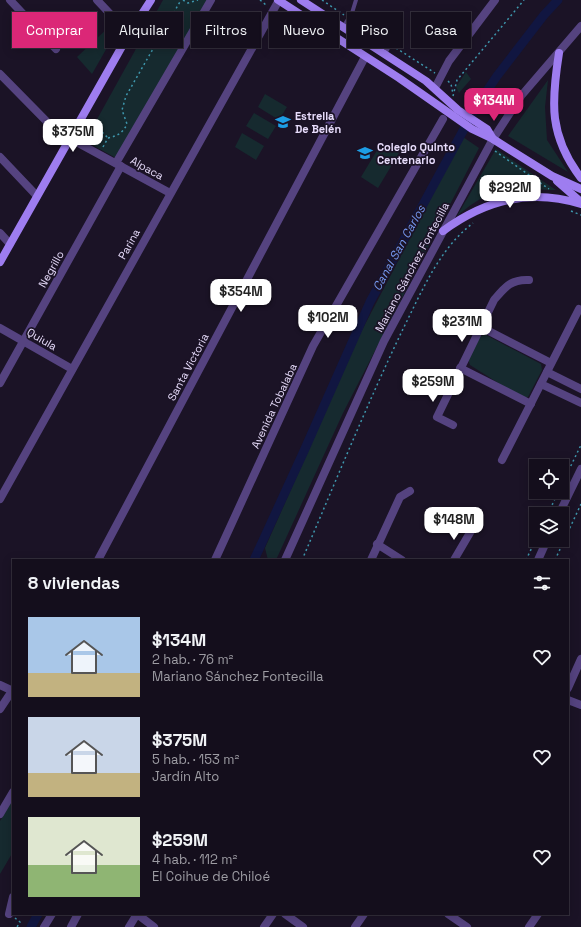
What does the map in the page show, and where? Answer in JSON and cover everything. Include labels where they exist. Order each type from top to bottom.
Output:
[{"type":"street","points":[[10,0],[56,49]]},
{"type":"street","points":[[97,0],[108,12]]},
{"type":"street","points":[[143,12],[151,0]]},
{"type":"street","name":"Negrillo","points":[[0,383],[211,0]]},
{"type":"street","points":[[279,0],[421,93],[458,113]]},
{"type":"street","name":"Parina","points":[[0,499],[279,0]]},
{"type":"street","points":[[301,0],[404,66],[435,88],[458,113],[474,126],[487,130],[493,139],[552,176],[581,189]]},
{"type":"street","points":[[421,93],[435,88],[457,50],[496,0]]},
{"type":"street","name":"Mariano Sánchez Fontecilla","points":[[285,559],[384,340],[493,139],[521,96],[580,29]]},
{"type":"street","points":[[0,262],[121,48]]},
{"type":"street","points":[[559,53],[553,94],[554,118],[564,151],[581,178]]},
{"type":"street","name":"Santa Victoria","points":[[99,559],[366,57]]},
{"type":"street","points":[[399,78],[404,73],[404,66]]},
{"type":"street","name":"Alpaca","points":[[0,74],[59,134],[100,154],[170,194]]},
{"type":"street","name":"Avenida Tobalaba","points":[[215,559],[313,346],[443,119]]},
{"type":"street","points":[[0,157],[37,196]]},
{"type":"street","points":[[552,176],[581,203]]},
{"type":"street","points":[[443,231],[471,213],[501,200],[530,196],[563,199],[581,203]]},
{"type":"street","points":[[0,233],[10,244]]},
{"type":"street","points":[[453,425],[437,417],[494,300],[506,285],[518,279],[529,280]]},
{"type":"street","points":[[502,460],[579,309]]},
{"type":"street","points":[[481,327],[551,363]]},
{"type":"street","name":"Quiula","points":[[0,328],[72,369]]},
{"type":"street","points":[[460,368],[530,404]]},
{"type":"street","points":[[547,372],[581,389]]},
{"type":"street","points":[[541,384],[581,403]]},
{"type":"street","points":[[562,507],[581,469]]},
{"type":"street","points":[[371,559],[400,497],[410,490]]},
{"type":"street","points":[[455,559],[470,531]]},
{"type":"street","points":[[377,544],[400,559]]},
{"type":"street","points":[[538,559],[544,547]]},
{"type":"street","points":[[569,686],[577,676],[581,659]]},
{"type":"street","points":[[0,685],[12,691],[0,709]]},
{"type":"street","points":[[569,700],[581,706]]},
{"type":"street","points":[[0,814],[12,794]]},
{"type":"street","points":[[9,914],[12,901]]},
{"type":"street","points":[[44,927],[51,915]]},
{"type":"street","points":[[72,927],[78,915]]},
{"type":"street","points":[[129,927],[136,915]]},
{"type":"street","points":[[138,915],[154,927]]},
{"type":"street","points":[[264,927],[272,915]]},
{"type":"street","points":[[286,915],[303,927]]},
{"type":"street","points":[[355,927],[365,915]]},
{"type":"street","points":[[529,927],[537,915]]},
{"type":"street","points":[[457,916],[466,927]]},
{"type":"lane","points":[[351,12],[356,0]]},
{"type":"lane","points":[[343,27],[347,21]]},
{"type":"lane","points":[[385,54],[387,48]]},
{"type":"path","points":[[108,138],[117,136],[126,128],[127,124],[122,110],[126,96],[182,0],[188,3],[198,0]]},
{"type":"path","points":[[322,0],[347,17]]},
{"type":"path","points":[[453,96],[457,80],[524,0]]},
{"type":"path","points":[[396,48],[451,84],[453,96],[457,102],[458,113]]},
{"type":"path","points":[[98,123],[102,132],[108,138]]},
{"type":"path","points":[[100,154],[108,138]]},
{"type":"path","points":[[489,147],[552,191]]},
{"type":"path","points":[[563,199],[574,212]]},
{"type":"path","points":[[566,209],[581,215]]},
{"type":"path","points":[[302,559],[378,383],[413,310],[446,249],[463,231],[476,221]]},
{"type":"path","points":[[569,470],[581,445]]},
{"type":"path","points":[[555,559],[581,504]]},
{"type":"path","points":[[526,559],[532,547]]},
{"type":"path","points":[[17,927],[20,922]]},
{"type":"green space","points":[[163,0],[208,0],[201,12],[191,12],[191,29],[183,43],[183,12],[156,12]]},
{"type":"green space","points":[[105,31],[105,48],[107,48],[92,74],[77,57],[87,48],[97,48],[97,38]]},
{"type":"green space","points":[[136,48],[180,48],[116,158],[85,141]]},
{"type":"green space","points":[[466,72],[471,79],[459,93],[456,87]]},
{"type":"green space","points":[[548,80],[545,107],[547,140],[568,172],[508,136]]},
{"type":"green space","points":[[265,94],[287,107],[279,120],[258,107]]},
{"type":"green space","points":[[254,113],[276,126],[268,139],[246,126]]},
{"type":"green space","points":[[242,133],[264,146],[256,160],[235,147]]},
{"type":"green space","points":[[463,137],[479,148],[343,413],[276,559],[268,559],[265,548],[360,334]]},
{"type":"green space","points":[[382,142],[399,153],[378,188],[361,177]]},
{"type":"green space","points":[[496,149],[556,190],[516,189],[500,191],[479,200],[457,216]]},
{"type":"green space","points":[[486,335],[541,364],[542,370],[528,397],[523,398],[517,395],[470,365],[468,359],[479,336]]},
{"type":"green space","points":[[12,801],[12,854],[0,874],[0,821]]},
{"type":"waterway","name":"Canal San Carlos","points":[[254,559],[370,302],[476,107],[497,76],[544,15],[558,0]]},
{"type":"waterway","name":"Canal San Carlos","points":[[31,927],[37,915]]},
{"type":"place","name":"Estrella De Belén","points":[[283,122]]},
{"type":"place","name":"Colegio Quinto Centenario","points":[[365,153]]}]
